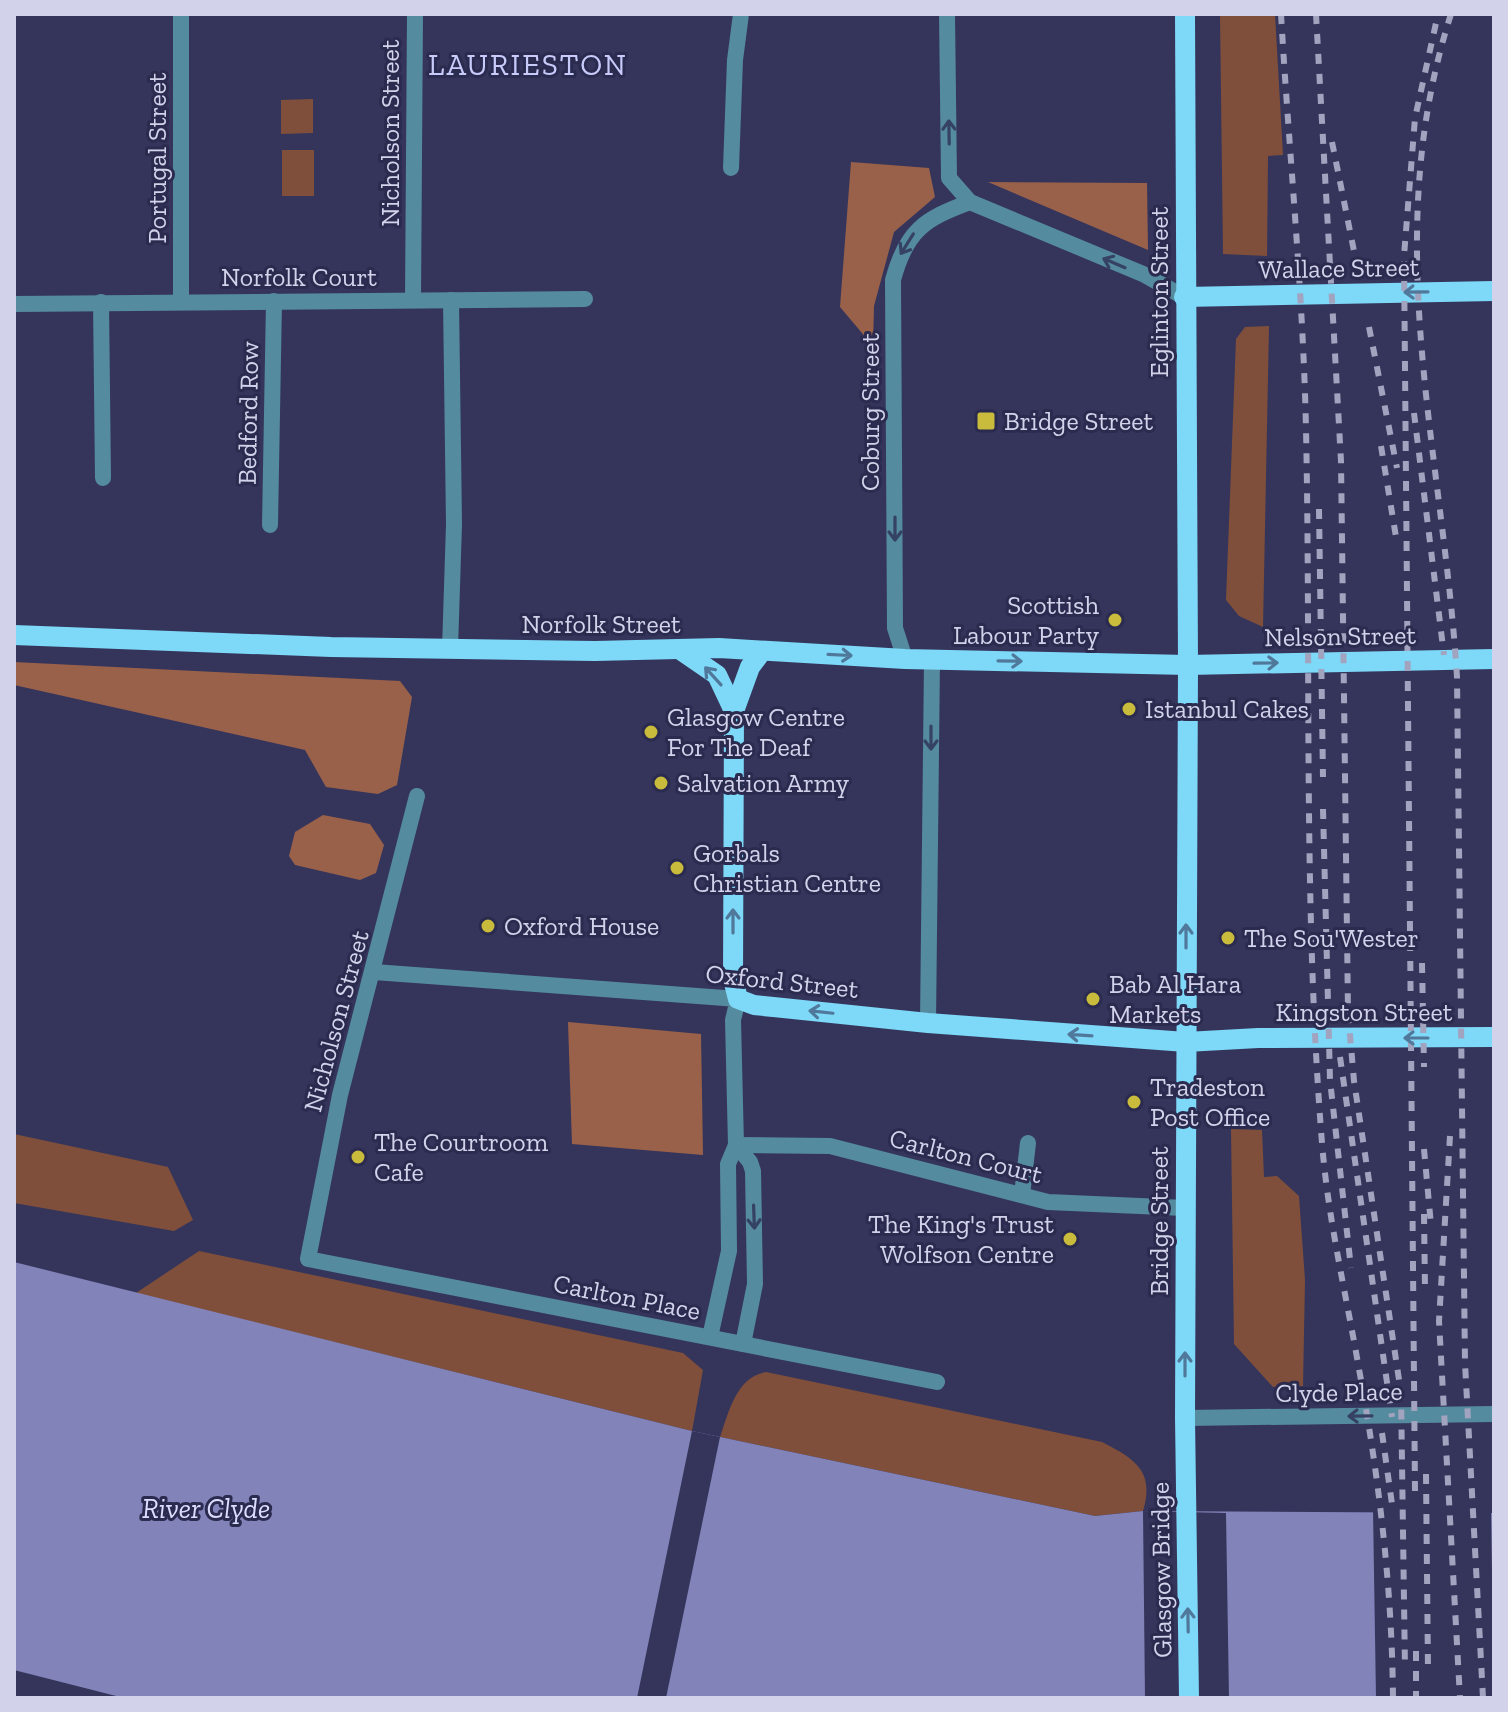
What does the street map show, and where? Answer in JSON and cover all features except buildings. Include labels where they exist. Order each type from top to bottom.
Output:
[{"type":"main road","name":"Eglinton Street","points":[[1185,14],[1188,665]]},
{"type":"main road","name":"Wallace Street","points":[[1184,297],[1494,291]]},
{"type":"main road","name":"Norfolk Street","points":[[14,635],[450,649],[762,651],[932,660],[1188,665]]},
{"type":"main road","points":[[682,651],[717,675],[734,711]]},
{"type":"main road","points":[[738,999],[733,979],[734,711],[750,667],[762,651]]},
{"type":"main road","name":"Nelson Street","points":[[1188,665],[1494,659]]},
{"type":"main road","name":"Bridge Street","points":[[1186,1442],[1188,665]]},
{"type":"main road","name":"Oxford Street","points":[[738,999],[754,1005],[928,1023],[1186,1042]]},
{"type":"main road","name":"Kingston Street","points":[[1186,1042],[1258,1038],[1494,1037]]},
{"type":"main road","name":"Glasgow Bridge","points":[[1186,1442],[1189,1698]]},
{"type":"street","name":"Portugal Street","points":[[181,14],[181,302]]},
{"type":"street","name":"Nicholson Street","points":[[413,300],[415,14]]},
{"type":"street","points":[[731,168],[735,60],[741,14]]},
{"type":"street","points":[[947,14],[949,178],[970,202],[1143,274],[1184,297]]},
{"type":"street","name":"Coburg Street","points":[[905,659],[895,628],[893,280],[899,257],[913,234],[932,217],[970,202]]},
{"type":"street","name":"Norfolk Court","points":[[14,304],[585,299]]},
{"type":"street","points":[[450,649],[454,524],[451,300]]},
{"type":"street","name":"Bedford Row","points":[[270,525],[274,301]]},
{"type":"street","points":[[101,302],[103,478]]},
{"type":"street","points":[[928,1023],[932,660]]},
{"type":"street","name":"Nicholson Street","points":[[308,1259],[340,1095],[417,796]]},
{"type":"street","name":"Oxford Street","points":[[374,972],[712,1000],[738,999]]},
{"type":"street","points":[[710,1337],[729,1251],[728,1164],[736,1145],[733,1020],[738,999]]},
{"type":"street","points":[[1022,1195],[1028,1143]]},
{"type":"street","points":[[736,1145],[750,1162],[753,1171],[756,1254],[755,1284],[743,1344]]},
{"type":"street","name":"Carlton Court","points":[[736,1145],[830,1146],[1048,1202],[1185,1208]]},
{"type":"street","name":"Carlton Place","points":[[308,1259],[937,1382]]},
{"type":"street","name":"Clyde Place","points":[[1185,1418],[1494,1414]]},
{"type":"shaded area","points":[[1220,14],[1275,14],[1283,155],[1268,156],[1267,256],[1223,254]]},
{"type":"shaded area","points":[[313,99],[313,133],[281,134],[281,100]]},
{"type":"shaded area","points":[[282,150],[314,150],[314,196],[282,196]]},
{"type":"shaded area","points":[[851,162],[929,168],[935,197],[894,232],[874,306],[873,346],[840,307]]},
{"type":"shaded area","points":[[988,182],[1147,183],[1148,250]]},
{"type":"shaded area","points":[[1269,326],[1263,627],[1239,616],[1226,600],[1236,339],[1245,327]]},
{"type":"shaded area","points":[[14,662],[400,681],[412,697],[397,785],[378,794],[326,787],[305,750],[14,685]]},
{"type":"shaded area","points":[[323,815],[370,824],[384,845],[376,873],[360,880],[295,865],[289,856],[295,832]]},
{"type":"shaded area","points":[[568,1022],[701,1034],[703,1155],[572,1144]]},
{"type":"shaded area","points":[[1231,1129],[1262,1130],[1264,1177],[1277,1176],[1299,1196],[1305,1280],[1303,1386],[1273,1387],[1234,1344]]},
{"type":"shaded area","points":[[14,1134],[168,1167],[193,1220],[174,1231],[14,1203]]},
{"type":"shaded area","points":[[199,1251],[683,1353],[703,1370],[692,1431],[136,1293]]},
{"type":"shaded area","points":[[766,1372],[1102,1442],[1133,1461],[1144,1476],[1146,1497],[1143,1511],[1095,1516],[720,1437],[741,1388],[756,1375]]},
{"type":"water","name":"River Clyde","points":[[14,1262],[692,1431],[1095,1516],[1143,1511],[1494,1513],[1494,1698],[124,1698],[14,1670]]},
{"type":"pier","points":[[692,1431],[720,1437],[666,1698],[637,1698]]},
{"type":"pier","points":[[1373,1509],[1491,1509],[1494,1698],[1376,1698]]},
{"type":"pier","points":[[1143,1511],[1226,1513],[1229,1698],[1145,1698]]},
{"type":"railway","points":[[1281,14],[1304,377],[1310,876],[1316,1054],[1328,1200],[1378,1492],[1390,1615],[1393,1698]]},
{"type":"railway","points":[[1316,14],[1341,461],[1348,1012],[1354,1081],[1401,1393],[1405,1669]]},
{"type":"railway","points":[[1415,1491],[1404,256],[1415,118],[1438,14]]},
{"type":"railway","points":[[1451,14],[1430,98],[1419,181],[1417,264],[1421,346],[1457,677],[1465,1363],[1483,1698]]},
{"type":"railway","points":[[1332,142],[1355,256]]},
{"type":"railway","points":[[1369,327],[1397,468]]},
{"type":"railway","points":[[1414,413],[1444,655]]},
{"type":"railway","points":[[1381,446],[1396,537]]},
{"type":"railway","points":[[1319,509],[1323,777]]},
{"type":"railway","points":[[1323,809],[1330,1080],[1351,1268]]},
{"type":"railway","points":[[1422,963],[1424,1067]]},
{"type":"railway","points":[[1340,1057],[1392,1417]]},
{"type":"railway","points":[[1450,1136],[1439,1321],[1460,1698]]},
{"type":"railway","points":[[1424,1149],[1431,1225]]},
{"type":"railway","points":[[1424,1214],[1425,1290]]},
{"type":"railway","points":[[1382,1433],[1392,1504]]},
{"type":"railway","points":[[1426,1474],[1428,1670]]},
{"type":"railway","points":[[1416,1651],[1416,1698]]},
{"type":"place","name":"Bridge Street","points":[[986,421]]},
{"type":"place","name":"Scottish Labour Party","points":[[1115,620]]},
{"type":"place","name":"Istanbul Cakes","points":[[1129,709]]},
{"type":"place","name":"Glasgow Centre For The Deaf","points":[[651,732]]},
{"type":"place","name":"Salvation Army","points":[[661,783]]},
{"type":"place","name":"Gorbals Christian Centre","points":[[677,868]]},
{"type":"place","name":"Oxford House","points":[[488,926]]},
{"type":"place","name":"The Sou'Wester","points":[[1228,938]]},
{"type":"place","name":"Bab Al Hara Markets","points":[[1093,999]]},
{"type":"place","name":"Tradeston Post Office","points":[[1134,1102]]},
{"type":"place","name":"The Courtroom Cafe","points":[[358,1157]]},
{"type":"place","name":"The King's Trust Wolfson Centre","points":[[1070,1239]]},
{"type":"district","name":"LAURIESTON","points":[[528,65]]}]
